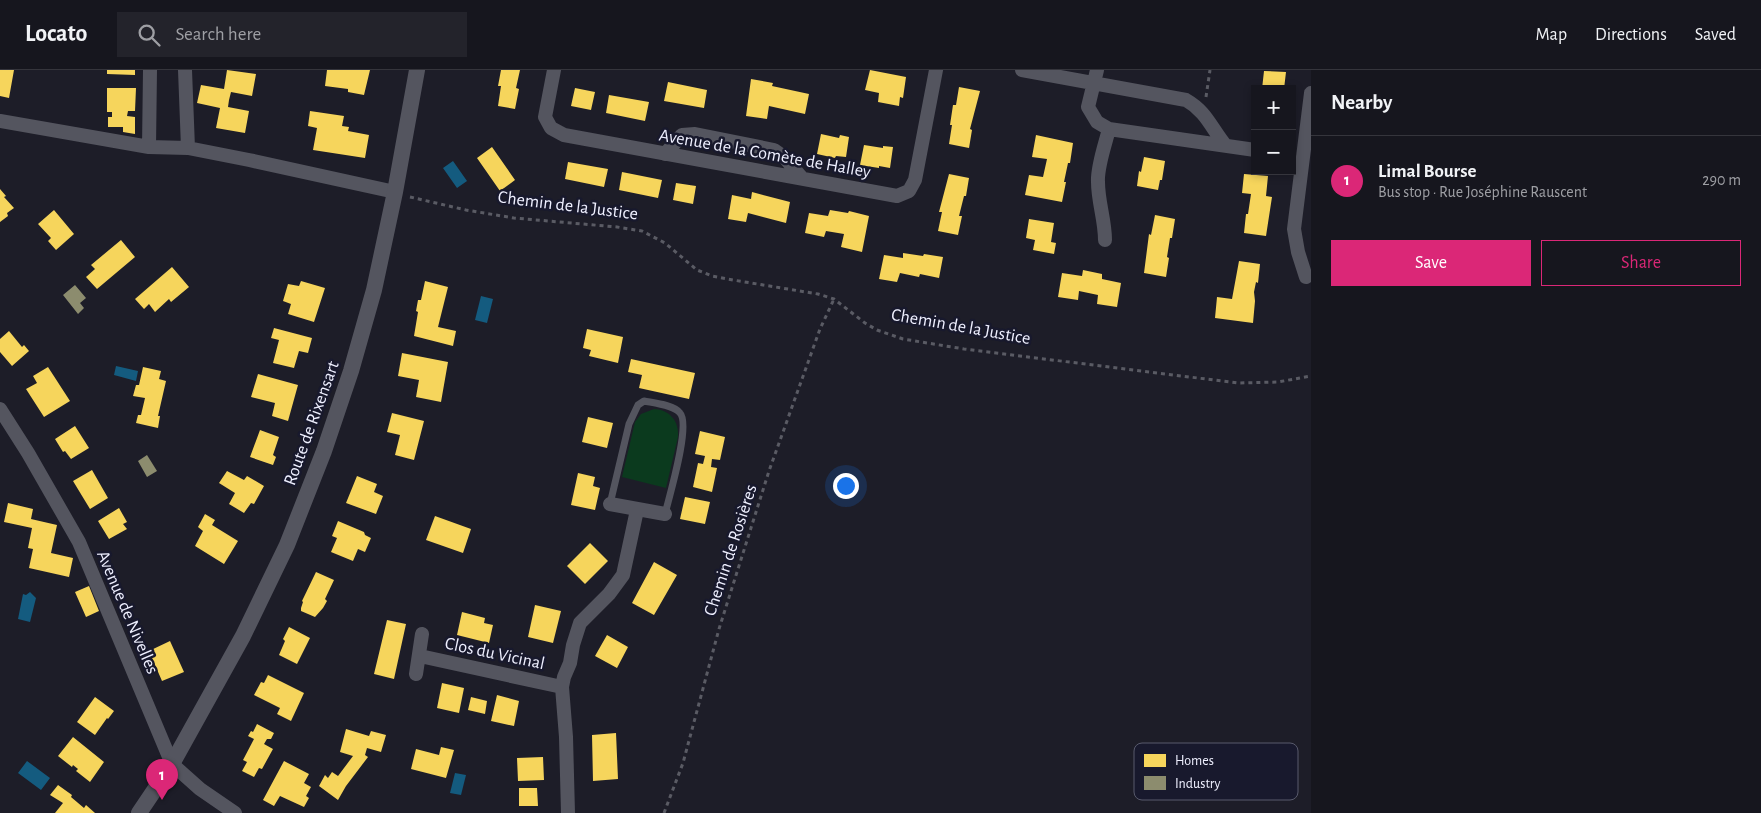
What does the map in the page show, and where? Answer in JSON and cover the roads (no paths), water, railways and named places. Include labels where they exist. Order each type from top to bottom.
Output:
[{"type":"street","points":[[149,147],[150,70]]},
{"type":"street","points":[[185,70],[188,148]]},
{"type":"street","name":"Route de Rixensart","points":[[139,813],[172,764],[243,636],[287,546],[324,451],[351,371],[374,290],[395,192],[417,70]]},
{"type":"street","name":"Avenue de la Comète de Halley","points":[[554,70],[545,117],[551,128],[564,135],[896,196],[909,191],[915,180],[936,70]]},
{"type":"street","points":[[1022,70],[1096,76],[1186,100],[1198,107],[1209,119],[1215,132],[1226,146]]},
{"type":"street","points":[[1096,76],[1088,107],[1096,122],[1108,129],[1251,149]]},
{"type":"street","points":[[1306,278],[1298,252],[1294,229],[1311,93]]},
{"type":"street","points":[[0,121],[149,147],[188,148],[395,192]]},
{"type":"street","points":[[1105,240],[1105,224],[1098,181],[1108,129]]},
{"type":"street","points":[[665,154],[682,135],[695,134],[774,150],[784,157],[802,178]]},
{"type":"street","name":"Avenue de Nivelles","points":[[0,409],[28,453],[79,542],[172,764],[200,789],[235,813]]},
{"type":"street","points":[[610,504],[665,514]]},
{"type":"street","name":"Clos du Vicinal","points":[[568,813],[566,737],[562,687],[580,624],[609,594],[623,575],[637,510]]},
{"type":"street","name":"Clos du Vicinal","points":[[416,674],[422,634]]},
{"type":"street","name":"Clos du Vicinal","points":[[420,656],[562,687]]},
{"type":"lane","points":[[610,504],[629,424],[638,405],[644,401],[677,409],[682,414],[684,423],[683,437],[665,514]]},
{"type":"water","points":[[453,161],[467,181],[457,188],[443,168]]},
{"type":"water","points":[[481,296],[493,299],[487,323],[475,320]]},
{"type":"water","points":[[116,366],[138,371],[136,381],[114,375]]},
{"type":"water","points":[[30,592],[36,598],[30,622],[18,619],[23,594],[26,595]]},
{"type":"water","points":[[27,761],[50,778],[41,790],[18,773]]},
{"type":"water","points":[[455,773],[466,775],[461,795],[450,793]]},
{"type":"place","name":"Limal Bourse","points":[[162,800]]}]
